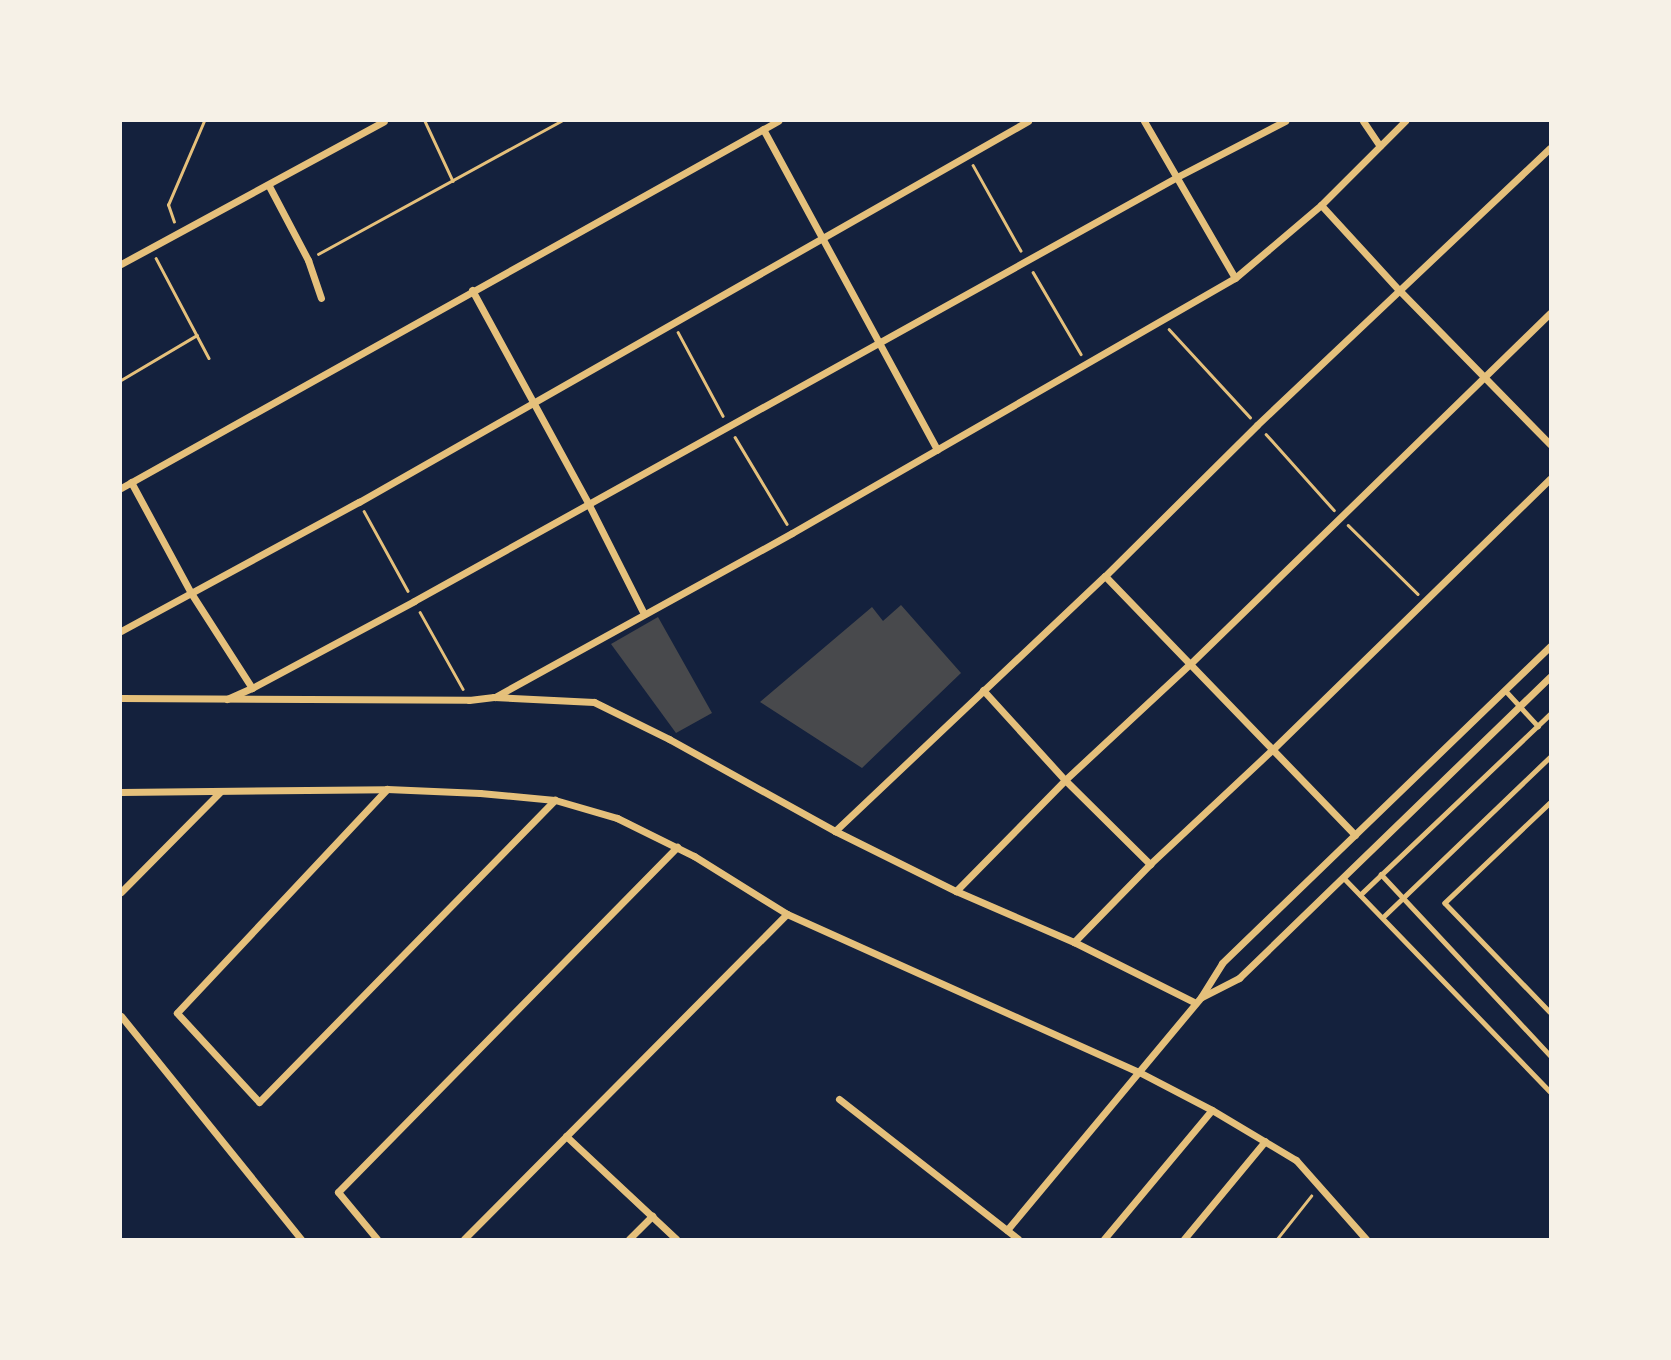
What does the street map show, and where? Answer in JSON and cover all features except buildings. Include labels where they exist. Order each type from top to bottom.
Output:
[{"type":"street","points":[[121,264],[269,186],[384,121]]},
{"type":"street","points":[[121,488],[778,121]]},
{"type":"street","points":[[121,631],[534,403],[822,236],[1028,121]]},
{"type":"street","points":[[1144,121],[1235,278]]},
{"type":"street","points":[[227,699],[252,688],[589,505],[1177,177],[1285,121]]},
{"type":"street","points":[[1363,121],[1380,146]]},
{"type":"street","points":[[494,697],[937,450],[1235,278],[1321,205],[1405,121]]},
{"type":"street","points":[[763,129],[937,450]]},
{"type":"street","points":[[835,831],[1105,576],[1258,425],[1550,148]]},
{"type":"street","points":[[269,186],[308,260],[321,299]]},
{"type":"street","points":[[1321,205],[1399,290],[1550,444]]},
{"type":"street","points":[[472,290],[589,505],[644,614]]},
{"type":"street","points":[[956,891],[1065,780],[1191,663],[1550,313]]},
{"type":"street","points":[[1074,942],[1150,864],[1426,602],[1550,479]]},
{"type":"street","points":[[131,482],[191,593],[252,688]]},
{"type":"street","points":[[1105,576],[1355,835]]},
{"type":"street","points":[[1007,1230],[1198,1000],[1222,963],[1550,646]]},
{"type":"street","points":[[1198,1000],[1239,978],[1550,677]]},
{"type":"street","points":[[983,690],[1065,780],[1150,864]]},
{"type":"street","points":[[121,698],[469,700],[494,697],[594,702],[669,739],[835,831],[956,891],[1198,1000]]},
{"type":"street","points":[[387,789],[177,1013],[259,1102],[555,800]]},
{"type":"street","points":[[121,792],[387,789],[555,800],[617,818],[677,847],[788,914],[1139,1072],[1212,1110],[1296,1160],[1366,1239]]},
{"type":"street","points":[[121,892],[219,792]]},
{"type":"street","points":[[377,1239],[338,1192],[677,847]]},
{"type":"street","points":[[464,1239],[788,914]]},
{"type":"street","points":[[121,1016],[301,1239]]},
{"type":"street","points":[[839,1099],[1018,1239]]},
{"type":"street","points":[[1104,1239],[1212,1110]]},
{"type":"street","points":[[566,1136],[676,1239]]},
{"type":"street","points":[[1184,1239],[1265,1141]]},
{"type":"street","points":[[629,1239],[652,1216]]},
{"type":"lane","points":[[1504,690],[1538,726]]},
{"type":"lane","points":[[1360,895],[1550,714]]},
{"type":"lane","points":[[1383,917],[1550,757]]},
{"type":"lane","points":[[1550,803],[1445,902],[1550,1012]]},
{"type":"lane","points":[[1381,874],[1550,1055]]},
{"type":"lane","points":[[1343,877],[1550,1089]]},
{"type":"path","points":[[178,235],[168,205],[204,121]]},
{"type":"path","points":[[425,121],[453,181]]},
{"type":"path","points":[[308,260],[561,121]]},
{"type":"path","points":[[151,248],[209,358]]},
{"type":"path","points":[[1162,321],[1339,516],[1426,602]]},
{"type":"path","points":[[121,380],[197,335]]},
{"type":"path","points":[[1277,1239],[1320,1185]]}]
